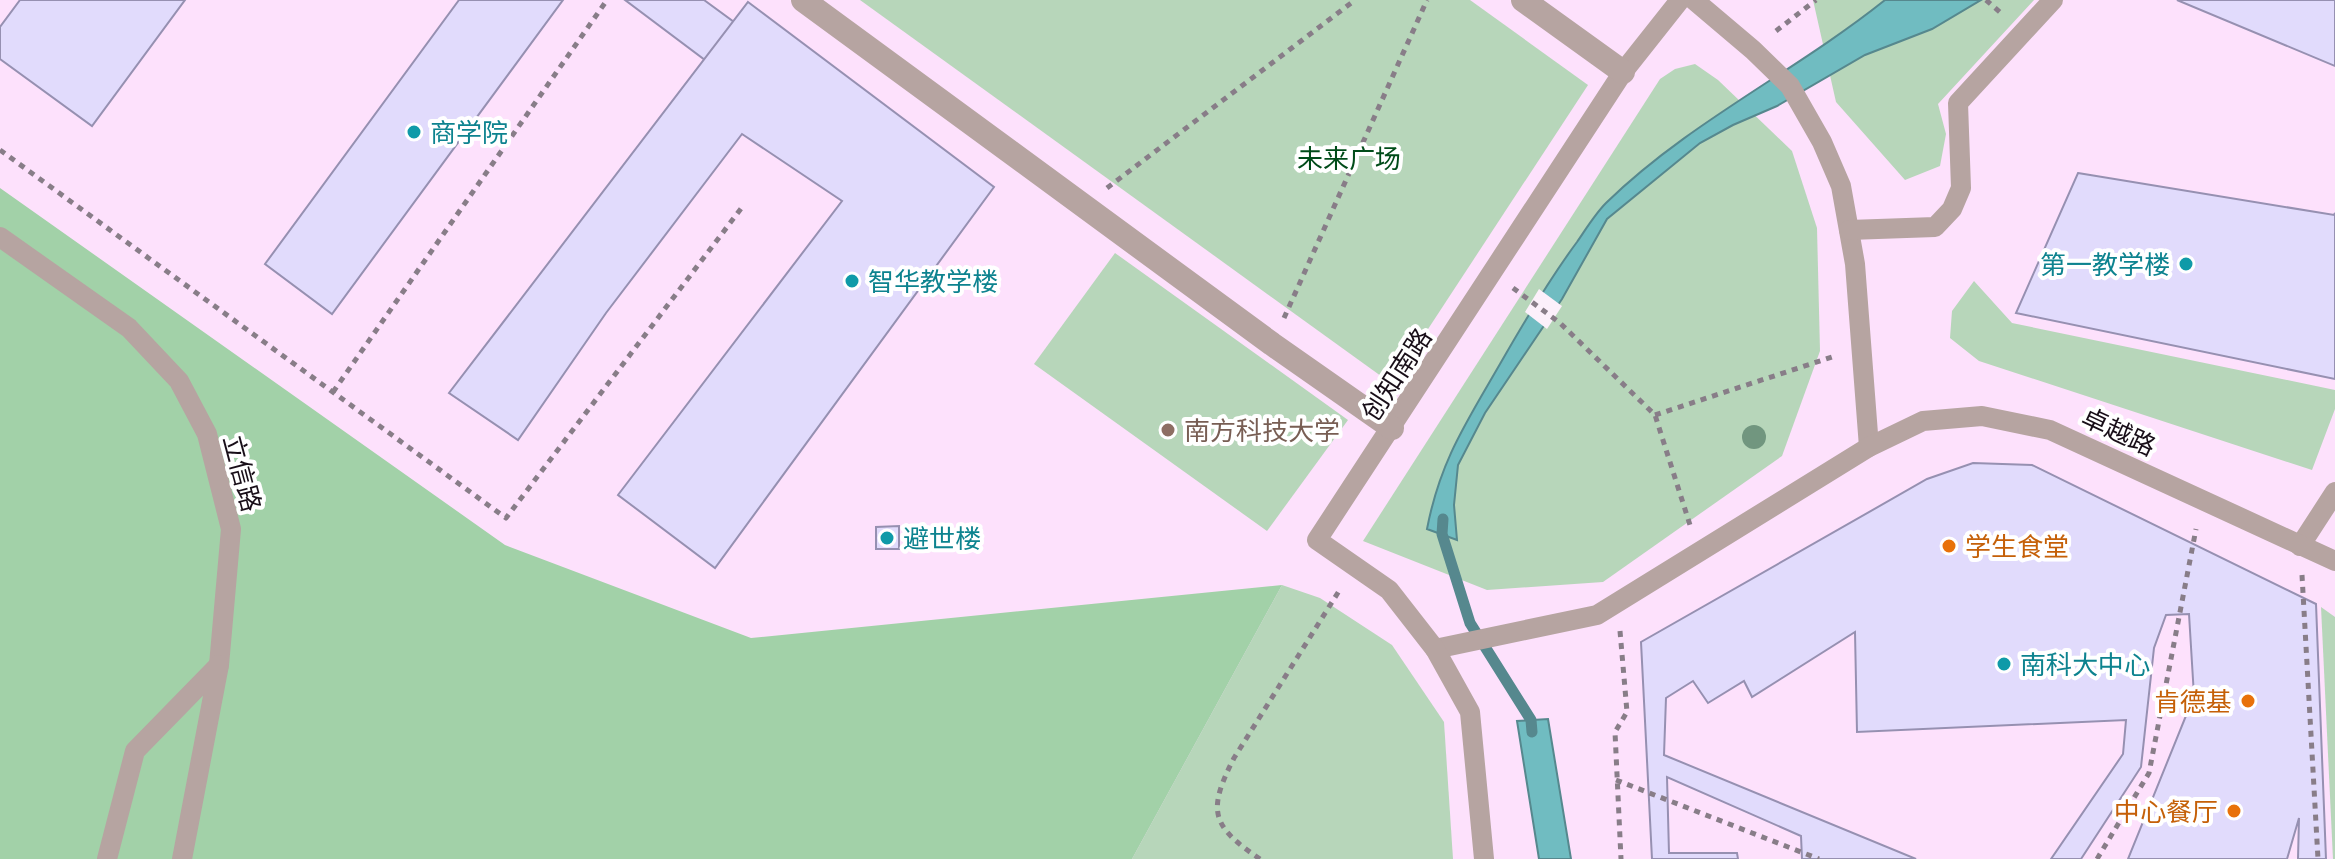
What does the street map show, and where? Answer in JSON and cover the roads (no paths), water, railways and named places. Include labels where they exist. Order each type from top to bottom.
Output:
[{"type":"street","points":[[803,0],[1272,344],[1392,428]]},
{"type":"street","points":[[1523,0],[1623,72]]},
{"type":"lane","name":"创知南路","points":[[1484,859],[1470,712],[1435,649],[1389,590],[1317,540],[1623,72],[1680,0]]},
{"type":"lane","points":[[1694,0],[1790,86],[1822,142],[1841,186],[1855,264],[1869,447]]},
{"type":"lane","points":[[1849,230],[1935,227],[1952,209],[1961,188],[1958,103],[2053,0]]},
{"type":"lane","name":"立信路","points":[[0,237],[129,328],[179,381],[207,434],[231,529],[219,665],[182,859]]},
{"type":"lane","name":"卓越路","points":[[1435,649],[1597,615],[1869,447],[1923,421],[1982,416],[2050,430],[2335,561]]},
{"type":"lane","points":[[2300,546],[2335,492]]},
{"type":"lane","points":[[107,859],[135,751],[219,665]]},
{"type":"water","points":[[1885,0],[1981,0],[1932,29],[1865,55],[1777,106],[1700,143],[1607,219],[1562,299],[1485,413],[1458,465],[1454,505],[1457,540],[1427,529],[1439,483],[1465,424],[1537,302],[1602,207],[1672,147]]},
{"type":"water","points":[[1548,719],[1571,859],[1539,859],[1517,721]]},
{"type":"waterway","points":[[1443,519],[1442,534],[1470,623],[1531,720],[1532,732]]},
{"type":"place","name":"商学院","points":[[414,132]]},
{"type":"place","name":"第一教学楼","points":[[2186,264]]},
{"type":"place","name":"智华教学楼","points":[[852,281]]},
{"type":"place","name":"南方科技大学","points":[[1168,430]]},
{"type":"place","name":"避世楼","points":[[887,538]]},
{"type":"place","name":"学生食堂","points":[[1949,546]]},
{"type":"place","name":"南科大中心","points":[[2004,664]]},
{"type":"place","name":"肯德基","points":[[2248,701]]},
{"type":"place","name":"中心餐厅","points":[[2234,811]]},
{"type":"park label","name":"未来广场","points":[[1349,158]]}]
